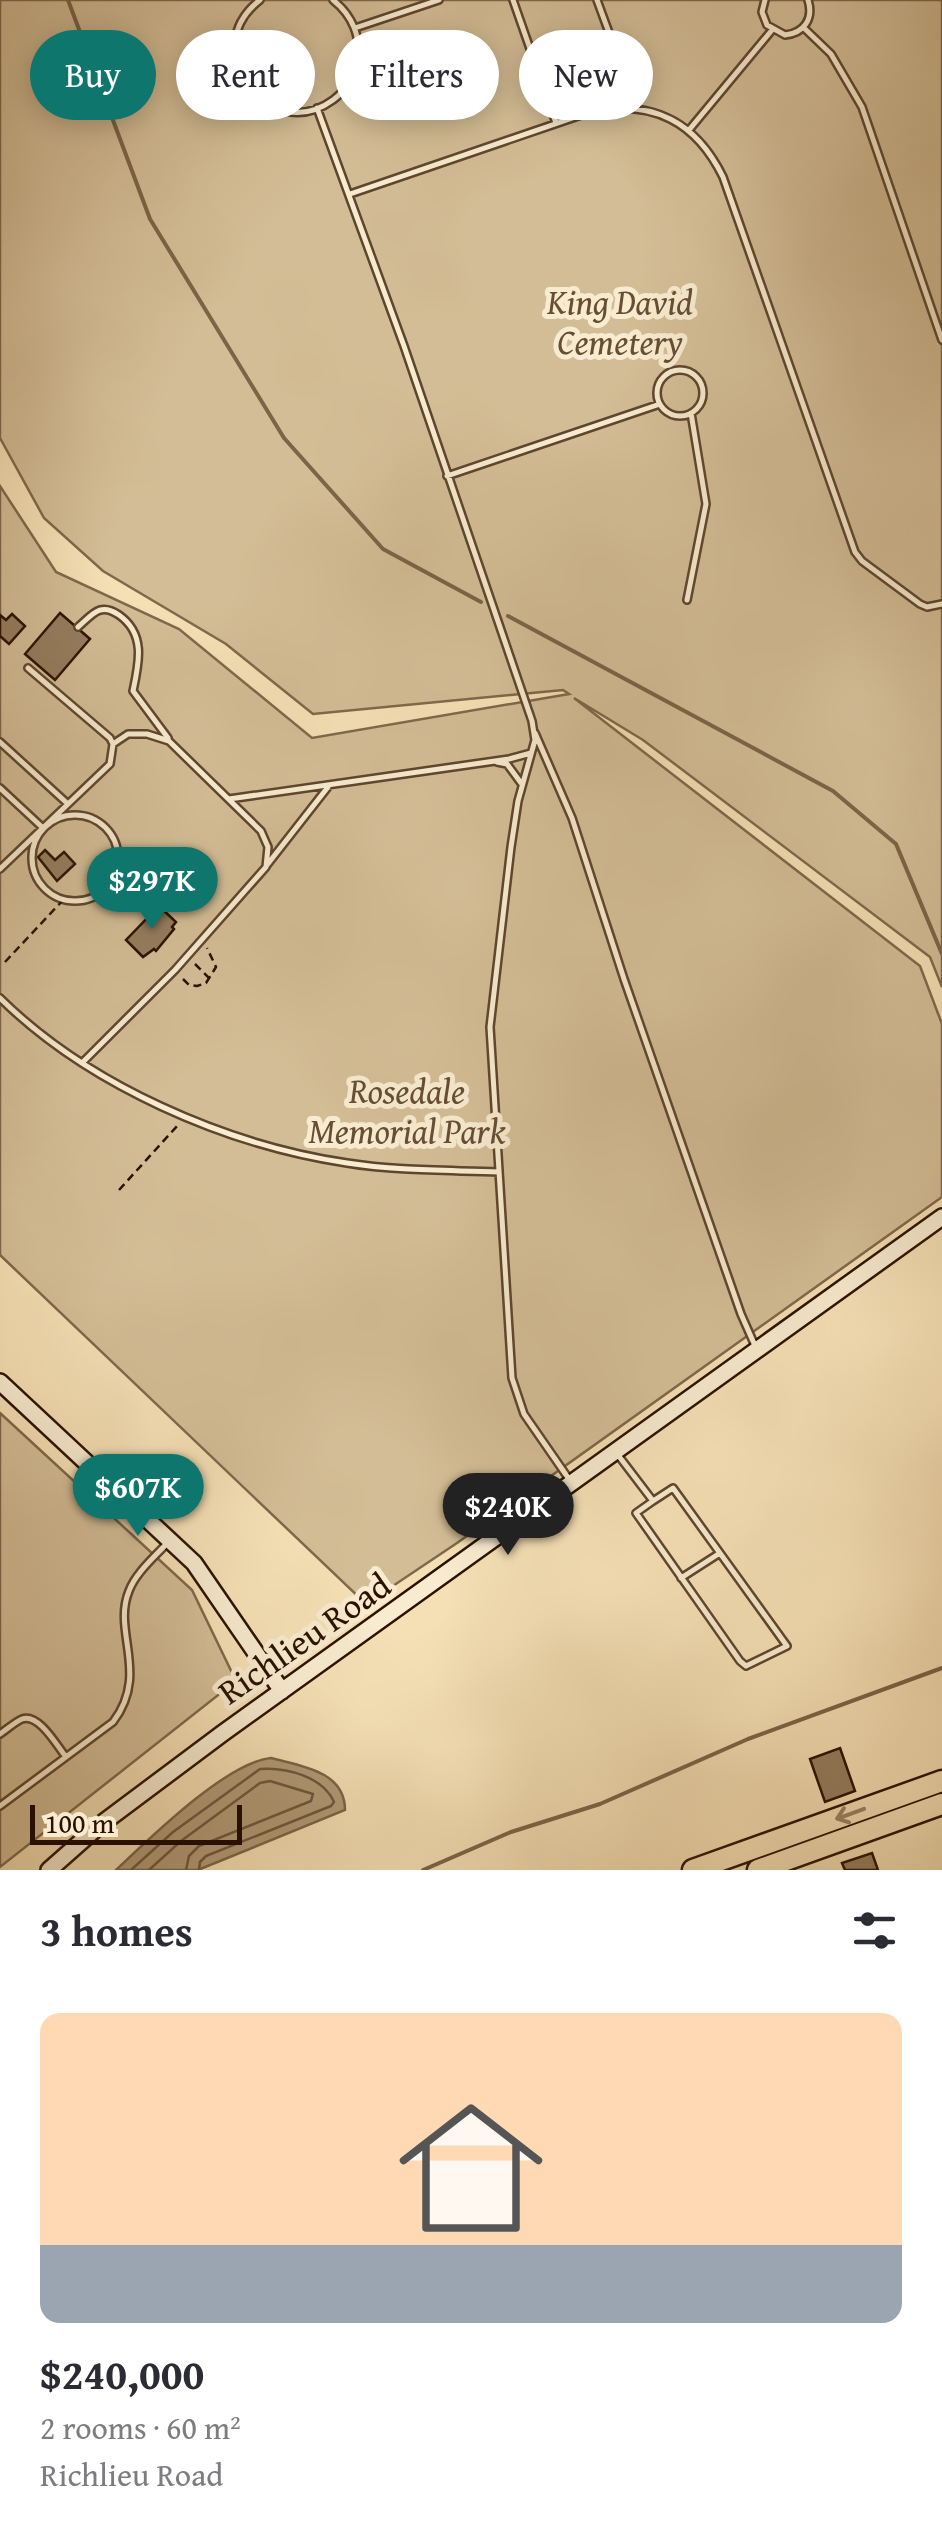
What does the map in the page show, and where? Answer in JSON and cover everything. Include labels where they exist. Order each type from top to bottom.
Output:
[{"type":"highway","points":[[693,1870],[942,1782]]},
{"type":"highway","points":[[758,1870],[942,1804]]},
{"type":"main road","name":"Richlieu Road","points":[[49,1870],[100,1825],[282,1691],[942,1218]]},
{"type":"main road","points":[[0,1382],[194,1563],[282,1691]]},
{"type":"lane","points":[[260,0],[244,16],[235,42],[234,56],[244,83],[263,102],[304,112],[330,102],[350,82],[358,56],[355,28],[333,0]]},
{"type":"lane","points":[[355,28],[439,0]]},
{"type":"lane","points":[[513,0],[556,123]]},
{"type":"lane","points":[[598,0],[608,30]]},
{"type":"lane","points":[[765,0],[764,19],[772,30],[792,34],[804,28],[810,15],[808,0]]},
{"type":"lane","points":[[804,28],[831,54],[862,107],[942,340]]},
{"type":"lane","points":[[689,130],[772,30]]},
{"type":"lane","points":[[317,108],[534,728],[572,818],[741,1314],[758,1350]]},
{"type":"lane","points":[[653,113],[689,130],[706,147],[723,178],[855,552],[862,562],[920,604],[942,604]]},
{"type":"lane","points":[[350,194],[567,120]]},
{"type":"lane","points":[[672,372],[688,372],[700,381],[701,403],[691,413],[677,416],[660,404],[660,382],[672,372]]},
{"type":"lane","points":[[447,476],[660,404]]},
{"type":"lane","points":[[687,600],[706,504],[691,413]]},
{"type":"lane","points":[[78,627],[99,608],[107,608],[124,618],[137,634],[140,658],[134,692],[170,741],[262,832],[268,847],[266,868]]},
{"type":"lane","points":[[0,868],[110,764],[113,744],[28,668]]},
{"type":"lane","points":[[534,728],[511,847],[490,1027],[504,1276],[516,1398],[572,1484]]},
{"type":"lane","points":[[113,744],[128,734],[147,734],[170,741]]},
{"type":"lane","points":[[0,742],[68,804]]},
{"type":"lane","points":[[228,799],[531,753]]},
{"type":"lane","points":[[494,761],[507,764],[522,786]]},
{"type":"lane","points":[[83,1062],[175,970],[266,868],[329,785]]},
{"type":"lane","points":[[0,788],[43,828]]},
{"type":"lane","points":[[69,815],[84,815],[108,830],[116,842],[116,871],[110,884],[87,899],[64,899],[48,892],[33,868],[32,854],[43,828],[69,815]]},
{"type":"lane","points":[[0,998],[83,1062],[146,1099],[274,1148],[390,1168],[499,1172]]},
{"type":"lane","points":[[616,1453],[653,1501]]},
{"type":"lane","points":[[673,1488],[720,1553],[787,1646],[746,1666],[636,1513],[673,1488]]},
{"type":"lane","points":[[0,1806],[112,1722],[121,1711],[130,1684],[127,1595],[142,1570],[172,1539]]},
{"type":"lane","points":[[681,1578],[720,1553]]},
{"type":"lane","points":[[0,1734],[29,1718],[37,1722],[66,1757]]},
{"type":"path","points":[[5,962],[64,899]]},
{"type":"path","points":[[175,970],[189,985],[197,986],[210,979],[216,967],[200,941]]},
{"type":"path","points":[[187,956],[210,979]]},
{"type":"path","points":[[119,1190],[185,1116]]},
{"type":"green space","points":[[0,0],[942,0],[942,987],[930,957],[643,740],[574,698],[920,966],[942,1024],[942,1197],[366,1604],[0,1255],[0,486],[56,572],[179,629],[312,738],[569,694],[563,690],[313,714],[226,644],[103,571],[44,518],[0,438]]},
{"type":"green space","points":[[0,1413],[192,1590],[236,1681],[0,1867]]},
{"type":"water","points":[[271,1758],[308,1768],[329,1779],[338,1787],[345,1810],[198,1870],[116,1870],[211,1787],[253,1763]]},
{"type":"building","points":[[60,613],[90,639],[55,680],[25,654]]},
{"type":"building","points":[[12,614],[25,626],[9,644],[0,636],[0,615],[6,620]]},
{"type":"building","points":[[45,850],[55,860],[64,852],[75,864],[57,881],[38,857]]},
{"type":"building","points":[[159,906],[176,922],[174,929],[156,951],[143,957],[126,940]]},
{"type":"building","points":[[840,1748],[855,1791],[825,1802],[810,1759]]},
{"type":"building","points":[[872,1853],[878,1870],[845,1870],[842,1863]]},
{"type":"waterway","points":[[68,0],[150,219],[284,438],[383,549],[481,602]]},
{"type":"waterway","points":[[508,616],[833,791],[896,844],[942,954]]},
{"type":"waterway","points":[[423,1870],[511,1832],[600,1804],[748,1739],[942,1668]]},
{"type":"park label","name":"King David Cemetery","points":[[620,321]]},
{"type":"park label","name":"Rosedale Memorial Park","points":[[407,1110]]}]
